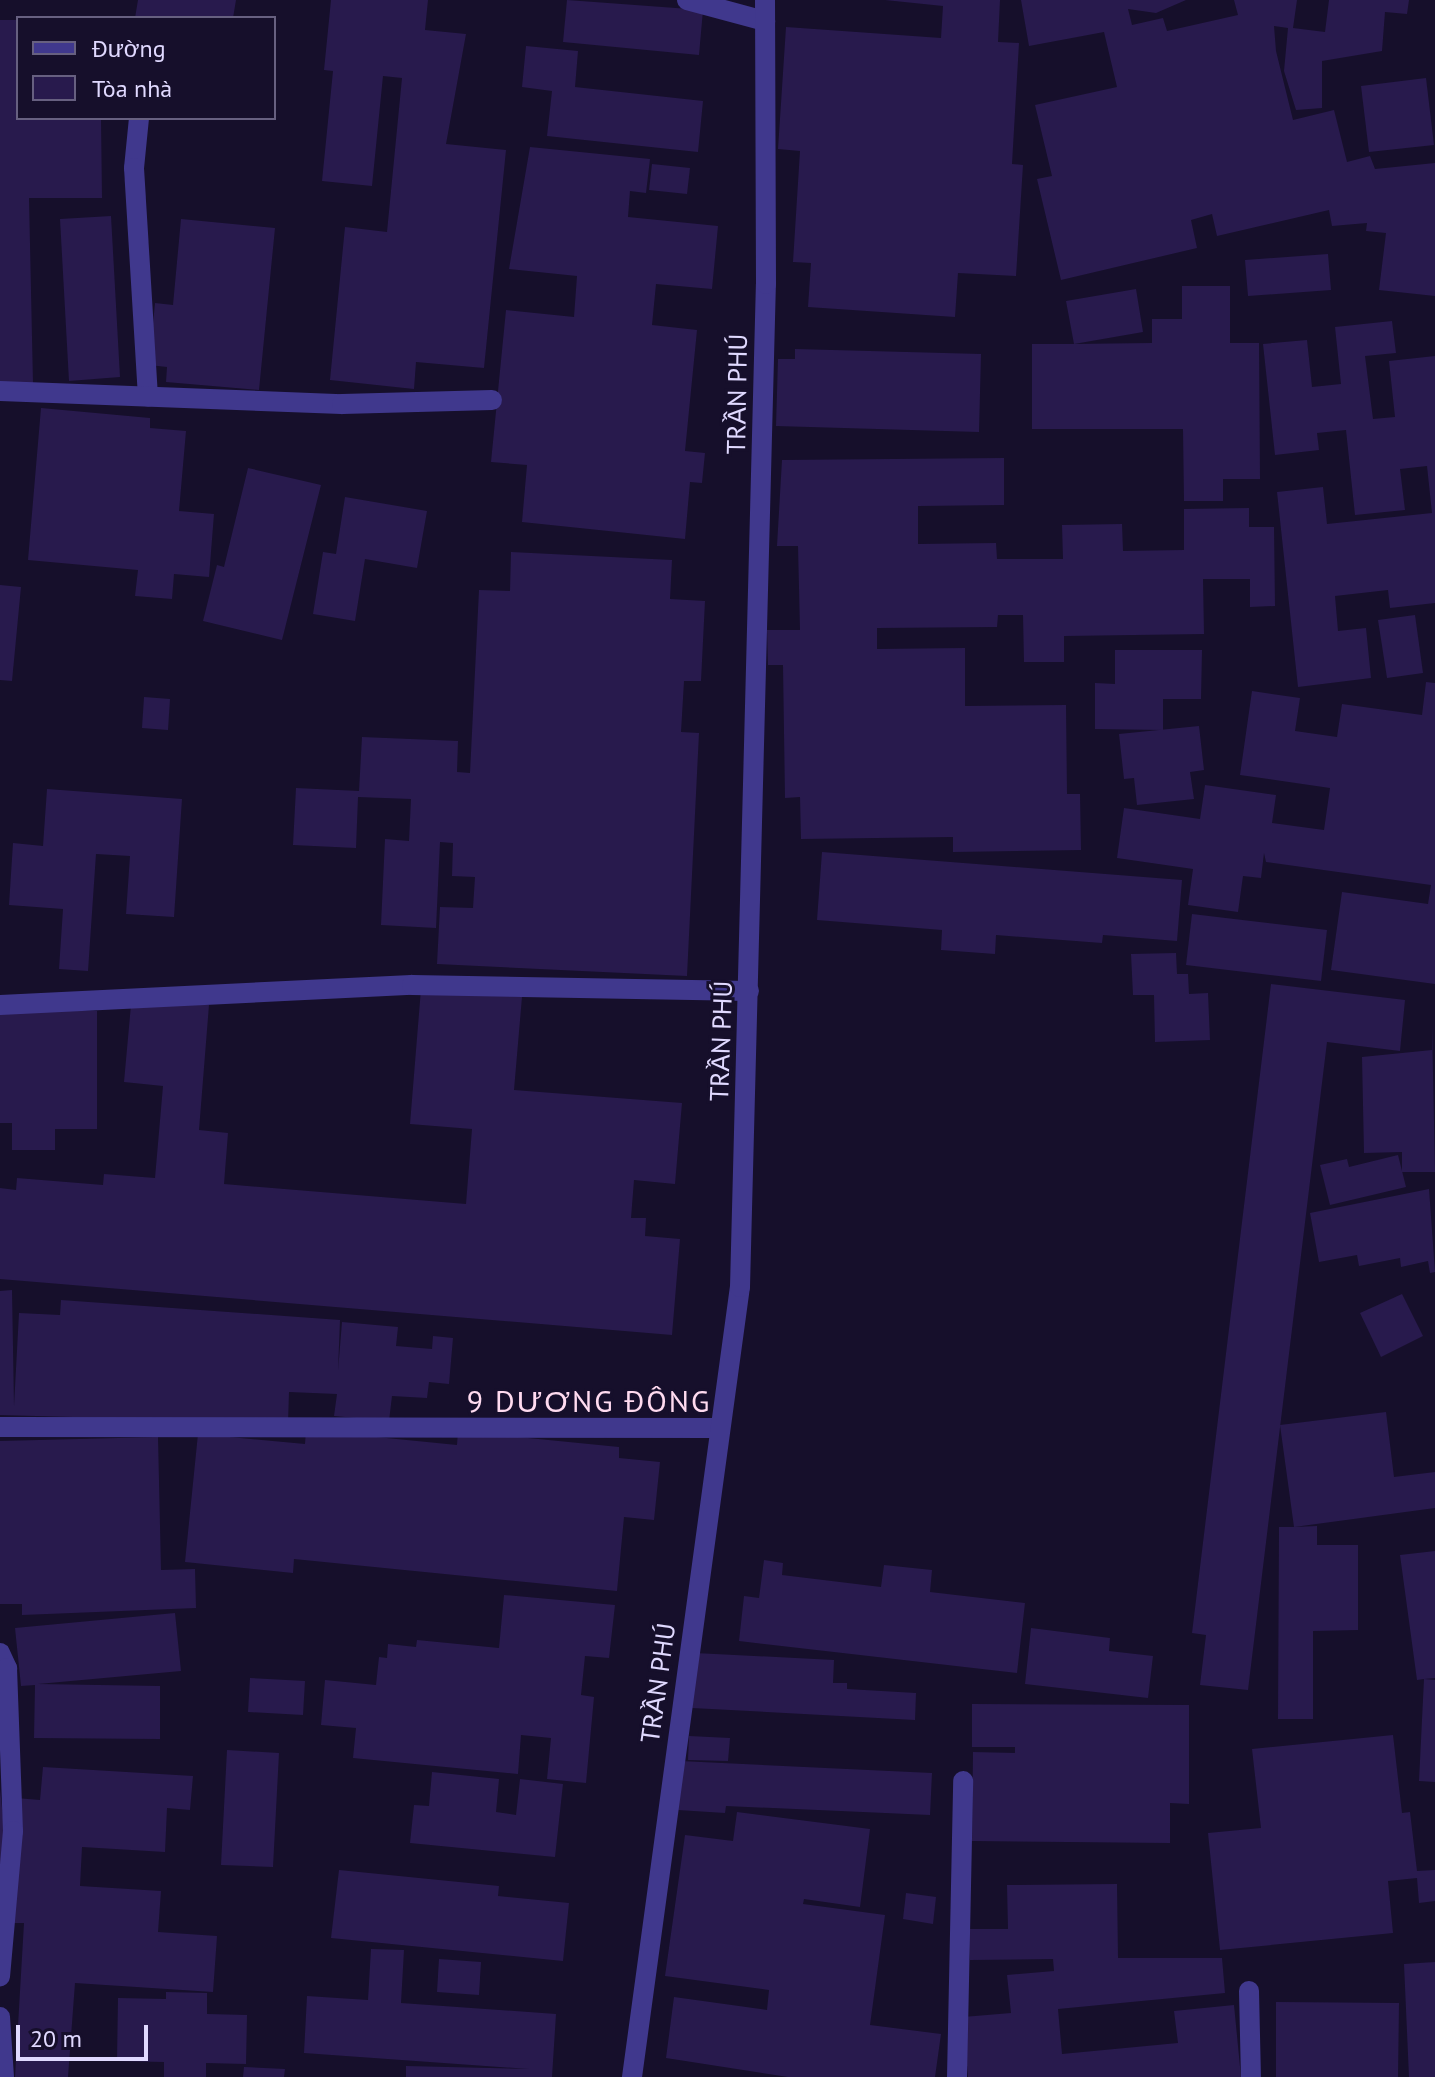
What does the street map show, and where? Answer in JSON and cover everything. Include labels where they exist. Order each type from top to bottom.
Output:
[{"type":"street","points":[[687,0],[765,10]]},
{"type":"street","name":"TRẦN PHÚ","points":[[634,2077],[740,1287],[766,284],[765,10]]},
{"type":"street","points":[[139,120],[134,168],[148,397]]},
{"type":"street","points":[[0,391],[342,404],[492,400]]},
{"type":"street","points":[[0,1005],[412,985],[749,991]]},
{"type":"street","points":[[0,1427],[720,1428]]},
{"type":"street","points":[[0,1653],[7,1668],[13,1831],[0,1976]]},
{"type":"street","points":[[957,2077],[963,1781]]},
{"type":"street","points":[[1249,1991],[1251,2077]]},
{"type":"street","points":[[0,2017],[4,2077]]},
{"type":"building","points":[[138,0],[236,0],[233,16],[135,16]]},
{"type":"building","points":[[331,0],[428,0],[425,30],[466,34],[446,144],[506,150],[484,368],[416,362],[414,389],[330,380],[345,227],[387,232],[402,78],[383,76],[372,186],[322,181],[333,71],[324,70]]},
{"type":"building","points":[[567,0],[703,10],[699,55],[563,42]]},
{"type":"building","points":[[885,0],[1000,0],[998,42],[1019,43],[1012,164],[1023,165],[1016,276],[958,273],[955,317],[808,307],[811,263],[793,262],[800,151],[778,149],[786,27],[941,38],[943,6]]},
{"type":"building","points":[[1021,0],[1186,0],[1156,13],[1128,9],[1132,25],[1163,18],[1167,31],[1238,15],[1234,0],[1297,0],[1293,28],[1325,32],[1329,0],[1409,0],[1407,14],[1385,12],[1382,51],[1322,61],[1322,108],[1296,110],[1284,71],[1288,28],[1274,26],[1276,51],[1293,120],[1334,110],[1347,162],[1370,156],[1375,169],[1435,163],[1435,296],[1379,290],[1386,233],[1366,231],[1367,223],[1332,226],[1329,210],[1217,236],[1212,214],[1191,220],[1197,248],[1061,280],[1037,179],[1052,176],[1035,105],[1117,87],[1104,32],[1029,46]]},
{"type":"building","points":[[0,20],[16,20],[16,120],[101,120],[102,198],[29,198],[33,383],[0,383]]},
{"type":"building","points":[[526,46],[578,51],[575,87],[703,101],[698,152],[547,136],[552,91],[522,87]]},
{"type":"building","points":[[1426,78],[1434,145],[1369,152],[1361,86]]},
{"type":"building","points":[[530,147],[650,159],[646,193],[630,191],[628,217],[718,226],[712,289],[656,284],[652,325],[697,330],[685,451],[705,453],[702,483],[690,482],[685,539],[522,522],[527,465],[491,462],[506,310],[574,317],[577,276],[509,269]]},
{"type":"building","points":[[652,164],[690,168],[687,194],[649,190]]},
{"type":"building","points":[[111,216],[120,377],[69,381],[60,219]]},
{"type":"building","points":[[181,219],[275,228],[259,390],[166,382],[167,367],[149,365],[155,303],[173,305]]},
{"type":"building","points":[[1328,254],[1331,290],[1248,296],[1245,260]]},
{"type":"building","points":[[1182,286],[1230,286],[1230,343],[1259,343],[1260,479],[1223,479],[1223,501],[1184,501],[1183,429],[1032,429],[1032,344],[1152,343],[1152,319],[1182,319]]},
{"type":"building","points":[[1136,289],[1143,332],[1074,344],[1066,301]]},
{"type":"building","points":[[1392,321],[1396,353],[1365,356],[1373,419],[1395,417],[1389,361],[1435,356],[1435,603],[1390,608],[1388,590],[1335,596],[1338,631],[1366,628],[1371,678],[1298,687],[1277,492],[1323,487],[1327,524],[1432,513],[1427,466],[1400,469],[1405,510],[1355,515],[1346,430],[1317,433],[1319,450],[1275,455],[1263,344],[1307,340],[1312,387],[1341,384],[1335,327]]},
{"type":"building","points":[[795,349],[981,354],[979,432],[776,426],[778,359],[795,359]]},
{"type":"building","points":[[41,408],[150,418],[150,428],[186,431],[179,511],[214,514],[209,577],[174,574],[172,599],[135,596],[138,570],[28,560]]},
{"type":"building","points":[[1004,458],[1004,505],[918,506],[918,544],[996,543],[997,559],[1063,559],[1062,525],[1122,524],[1123,551],[1184,550],[1184,509],[1249,508],[1249,527],[1274,527],[1275,606],[1250,607],[1250,579],[1203,579],[1204,634],[1064,636],[1064,662],[1024,662],[1023,615],[998,615],[997,627],[877,628],[877,649],[965,648],[965,706],[1066,705],[1067,794],[1080,794],[1081,850],[953,852],[953,837],[801,839],[800,797],[785,798],[783,665],[768,665],[767,630],[800,630],[798,546],[777,546],[782,460]]},
{"type":"building","points":[[248,468],[321,485],[282,640],[203,621],[217,565],[224,567]]},
{"type":"building","points":[[345,497],[427,511],[417,568],[365,559],[355,621],[313,614],[323,552],[336,554]]},
{"type":"building","points":[[511,552],[672,560],[670,599],[705,601],[701,681],[684,681],[681,732],[699,733],[687,976],[437,964],[440,907],[473,908],[475,877],[452,876],[453,843],[440,842],[436,928],[381,925],[385,839],[409,841],[411,799],[358,797],[356,848],[293,845],[296,788],[359,791],[362,737],[458,741],[457,772],[470,773],[479,590],[510,591]]},
{"type":"building","points":[[0,585],[21,587],[12,681],[0,680]]},
{"type":"building","points":[[1415,615],[1423,673],[1387,678],[1378,620]]},
{"type":"building","points":[[1115,650],[1202,650],[1201,699],[1163,699],[1163,730],[1095,729],[1095,683],[1115,684]]},
{"type":"building","points":[[1426,682],[1435,683],[1435,984],[1331,970],[1342,892],[1428,904],[1431,885],[1266,862],[1264,853],[1261,878],[1243,876],[1238,912],[1188,905],[1193,869],[1117,858],[1124,808],[1200,819],[1205,785],[1276,795],[1272,823],[1324,830],[1330,788],[1240,775],[1252,691],[1300,698],[1295,731],[1337,737],[1342,704],[1422,715]]},
{"type":"building","points":[[144,697],[170,699],[168,730],[142,728]]},
{"type":"building","points":[[1199,726],[1204,770],[1190,772],[1194,799],[1137,805],[1134,778],[1124,779],[1119,734]]},
{"type":"building","points":[[47,789],[182,799],[174,917],[126,914],[130,856],[96,854],[88,971],[59,969],[63,909],[9,905],[13,843],[43,846]]},
{"type":"building","points":[[822,852],[1182,880],[1177,941],[1103,935],[1102,943],[996,935],[995,954],[941,950],[942,930],[817,920]]},
{"type":"building","points":[[1192,914],[1327,930],[1321,981],[1186,965]]},
{"type":"building","points":[[1176,953],[1177,974],[1188,974],[1189,994],[1208,993],[1210,1040],[1155,1042],[1154,995],[1133,995],[1131,954]]},
{"type":"building","points":[[1271,984],[1405,1000],[1400,1051],[1327,1042],[1248,1690],[1200,1685],[1206,1635],[1192,1633]]},
{"type":"building","points":[[421,989],[522,997],[514,1090],[682,1103],[675,1184],[634,1180],[631,1218],[646,1218],[645,1236],[680,1239],[672,1335],[0,1279],[0,1188],[16,1190],[17,1178],[103,1185],[104,1174],[155,1178],[163,1086],[124,1082],[131,1005],[209,1005],[199,1130],[228,1133],[224,1184],[466,1204],[472,1129],[410,1124]]},
{"type":"building","points":[[0,1010],[97,1011],[97,1129],[55,1129],[55,1150],[12,1150],[12,1123],[0,1123]]},
{"type":"building","points":[[1432,1024],[1435,1172],[1402,1172],[1402,1152],[1364,1153],[1362,1057],[1432,1050]]},
{"type":"building","points":[[1398,1155],[1406,1187],[1330,1205],[1320,1165],[1347,1159],[1349,1167]]},
{"type":"building","points":[[1429,1189],[1435,1272],[1430,1273],[1428,1261],[1401,1267],[1400,1258],[1359,1266],[1357,1255],[1319,1262],[1310,1213]]},
{"type":"building","points":[[12,1290],[14,1406],[19,1313],[60,1315],[61,1300],[340,1320],[338,1371],[342,1322],[398,1327],[396,1346],[432,1349],[433,1336],[453,1338],[449,1384],[429,1382],[427,1398],[392,1396],[389,1421],[334,1416],[337,1394],[289,1392],[288,1423],[0,1415],[0,1291]]},
{"type":"building","points":[[1402,1294],[1423,1336],[1381,1357],[1360,1313]]},
{"type":"building","points":[[1386,1412],[1394,1477],[1435,1472],[1435,1508],[1294,1527],[1280,1425]]},
{"type":"building","points":[[306,1430],[457,1445],[458,1431],[619,1447],[619,1458],[660,1462],[654,1520],[624,1517],[617,1591],[294,1559],[293,1573],[185,1562],[198,1434],[305,1444]]},
{"type":"building","points":[[158,1437],[161,1570],[195,1569],[196,1608],[22,1615],[22,1604],[0,1604],[0,1441]]},
{"type":"building","points":[[1317,1526],[1317,1545],[1358,1545],[1358,1630],[1313,1631],[1313,1719],[1278,1719],[1279,1527]]},
{"type":"building","points":[[1435,1551],[1435,1678],[1417,1680],[1400,1555]]},
{"type":"building","points":[[764,1560],[783,1563],[782,1575],[881,1587],[884,1565],[932,1570],[930,1592],[1025,1603],[1017,1673],[739,1641],[744,1596],[759,1598]]},
{"type":"building","points":[[504,1595],[615,1605],[609,1658],[585,1656],[581,1695],[594,1697],[586,1783],[547,1779],[551,1738],[521,1735],[518,1774],[353,1758],[356,1728],[321,1725],[325,1680],[376,1685],[379,1657],[387,1658],[388,1644],[416,1647],[417,1640],[499,1648]]},
{"type":"building","points":[[175,1613],[181,1671],[38,1684],[160,1686],[160,1739],[34,1738],[35,1685],[21,1686],[15,1628]]},
{"type":"building","points":[[1031,1628],[1110,1638],[1109,1651],[1153,1656],[1148,1698],[1025,1684]]},
{"type":"building","points":[[695,1653],[834,1660],[833,1683],[847,1683],[847,1689],[916,1693],[915,1720],[692,1708]]},
{"type":"building","points":[[250,1678],[305,1681],[303,1715],[248,1712]]},
{"type":"building","points":[[1424,1679],[1435,1680],[1435,1782],[1419,1781]]},
{"type":"building","points":[[972,1704],[1189,1705],[1189,1804],[1170,1803],[1170,1843],[972,1841],[973,1752],[1015,1753],[1015,1747],[972,1747]]},
{"type":"building","points":[[1393,1735],[1402,1813],[1410,1812],[1417,1871],[1435,1870],[1435,1901],[1419,1903],[1417,1878],[1388,1881],[1393,1933],[1220,1950],[1208,1833],[1261,1828],[1252,1749]]},
{"type":"building","points":[[689,1736],[730,1738],[728,1761],[688,1760]]},
{"type":"building","points":[[227,1750],[279,1753],[273,1867],[221,1865]]},
{"type":"building","points":[[680,1761],[932,1773],[930,1815],[726,1806],[725,1813],[678,1810]]},
{"type":"building","points":[[43,1767],[193,1776],[190,1810],[167,1808],[165,1852],[82,1847],[80,1886],[161,1891],[158,1932],[217,1936],[213,1992],[75,1983],[68,2077],[15,2077],[24,1923],[14,1923],[16,1798],[40,1800]]},
{"type":"building","points":[[432,1772],[499,1779],[496,1812],[516,1815],[520,1779],[563,1784],[555,1857],[410,1843],[414,1805],[429,1806]]},
{"type":"building","points":[[0,1789],[8,1863],[0,1863]]},
{"type":"building","points":[[737,1812],[870,1829],[860,1907],[804,1899],[803,1904],[885,1915],[870,2025],[941,2034],[935,2077],[788,2077],[666,2058],[674,1997],[767,2010],[769,1990],[665,1976],[685,1835],[733,1841]]},
{"type":"building","points":[[339,1870],[499,1886],[498,1896],[569,1903],[563,1961],[331,1938]]},
{"type":"building","points":[[1117,1884],[1118,1958],[1222,1958],[1225,1993],[1058,2009],[1062,2054],[1178,2043],[1174,2011],[1234,2005],[1241,2077],[968,2077],[963,2017],[1011,2013],[1007,1975],[1054,1971],[1053,1959],[970,1960],[969,1929],[1008,1929],[1007,1885]]},
{"type":"building","points":[[906,1893],[936,1897],[933,1924],[903,1919]]},
{"type":"building","points":[[371,1949],[404,1950],[401,2003],[556,2014],[552,2077],[406,2077],[406,2066],[529,2069],[304,2053],[307,1996],[368,2000]]},
{"type":"building","points":[[439,1959],[481,1962],[479,1995],[437,1992]]},
{"type":"building","points":[[1435,1962],[1435,2077],[1409,2077],[1404,1964]]},
{"type":"building","points":[[166,1992],[207,1993],[207,2014],[247,2015],[246,2064],[206,2063],[206,2077],[164,2077],[164,2062],[117,2061],[118,1998],[166,1999]]},
{"type":"building","points":[[1276,2002],[1399,2003],[1398,2077],[1276,2077]]},
{"type":"building","points":[[244,2067],[285,2069],[284,2077],[243,2077]]},
{"type":"district","name":"9 DƯƠNG ĐÔNG","points":[[589,1401]]}]
